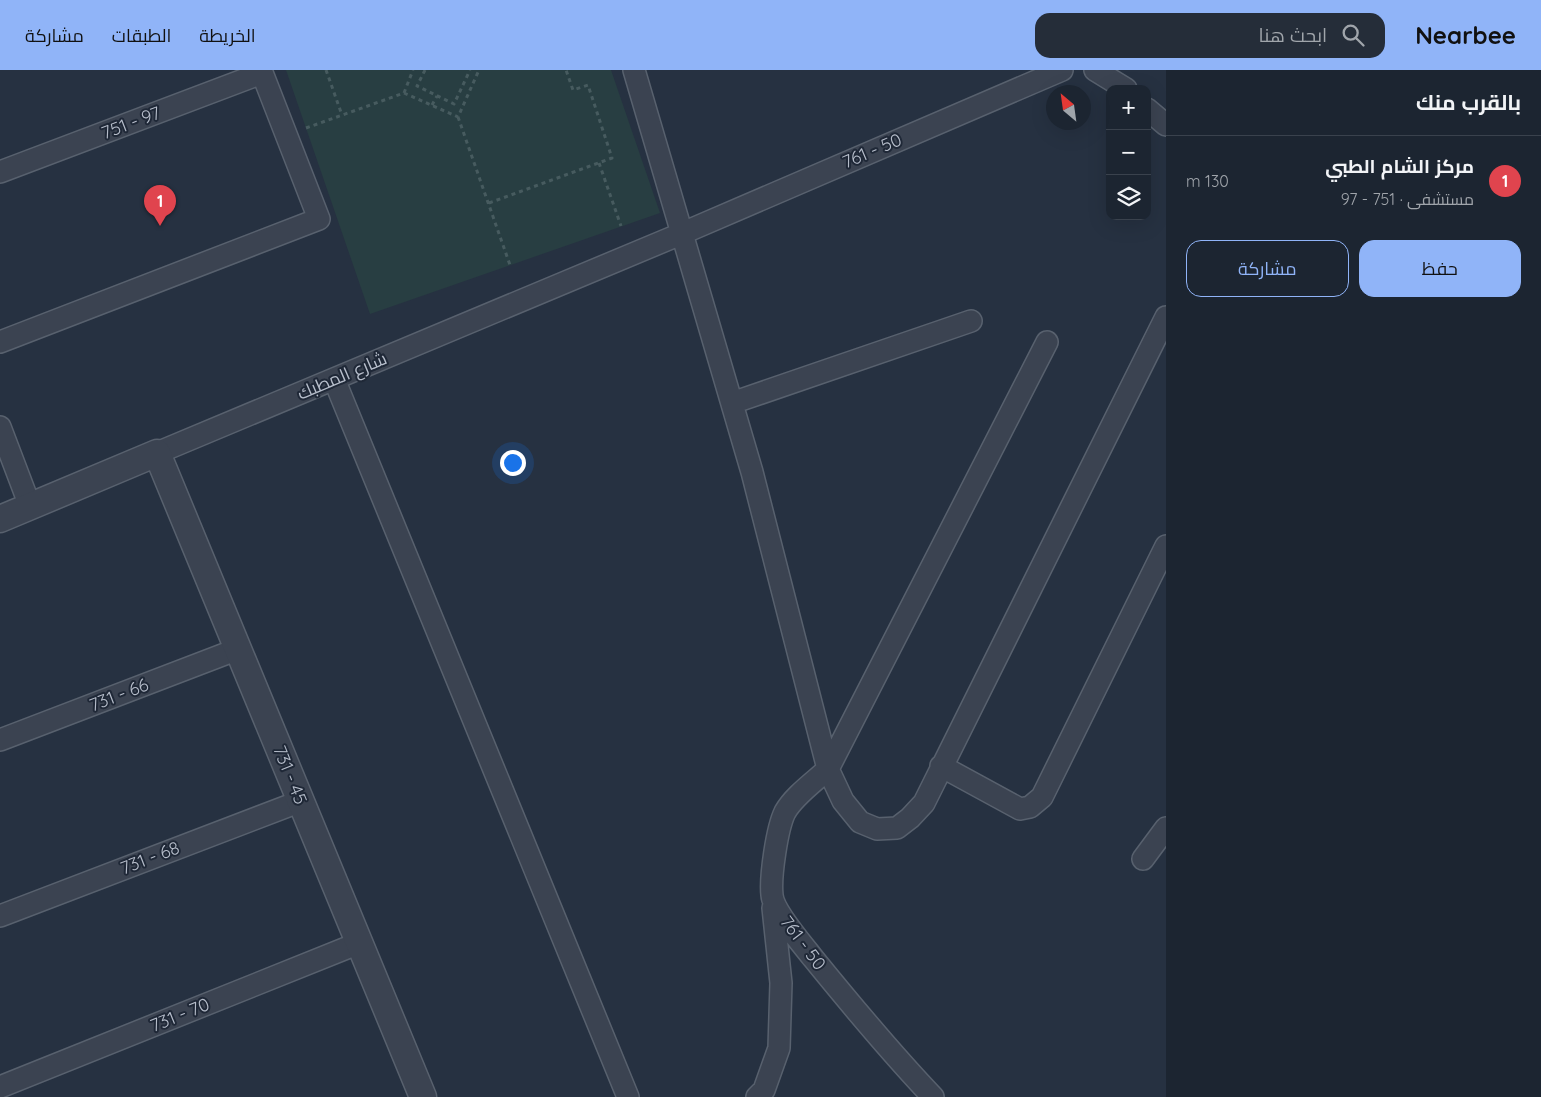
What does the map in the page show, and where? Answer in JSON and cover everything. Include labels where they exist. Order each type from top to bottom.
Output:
[{"type":"street","points":[[634,70],[752,472],[828,769],[843,801],[860,822],[877,829],[896,828],[910,818],[924,803],[1166,317]]},
{"type":"street","name":"761 - 50","points":[[683,233],[1062,70]]},
{"type":"street","points":[[1095,70],[1119,85]]},
{"type":"street","points":[[0,342],[319,219],[262,71]]},
{"type":"street","name":"751 - 97","points":[[0,172],[262,71]]},
{"type":"street","points":[[1151,112],[1166,125]]},
{"type":"street","name":"شارع المطبك","points":[[0,519],[683,233]]},
{"type":"street","points":[[732,403],[970,321]]},
{"type":"street","name":"761 - 50","points":[[933,1097],[822,970],[787,925],[772,897],[774,861],[785,812],[828,769],[1047,342]]},
{"type":"street","points":[[334,379],[628,1097]]},
{"type":"street","points":[[0,427],[30,506]]},
{"type":"street","name":"731 - 45","points":[[157,453],[359,943],[418,1095]]},
{"type":"street","points":[[941,766],[1020,809],[1030,807],[1042,797],[1166,546]]},
{"type":"street","name":"731 - 66","points":[[0,740],[238,649]]},
{"type":"street","name":"731 - 68","points":[[0,916],[301,801]]},
{"type":"street","points":[[1143,859],[1166,828]]},
{"type":"street","points":[[757,1097],[764,1090],[779,1048],[781,984],[772,897]]},
{"type":"street","name":"731 - 70","points":[[0,1087],[359,943]]},
{"type":"path","points":[[326,70],[342,115]]},
{"type":"path","points":[[404,93],[413,70]]},
{"type":"path","points":[[425,70],[417,86],[454,104],[470,70]]},
{"type":"path","points":[[479,70],[458,117],[510,265]]},
{"type":"path","points":[[489,203],[612,158],[588,85],[573,90],[566,70]]},
{"type":"path","points":[[462,85],[470,89]]},
{"type":"path","points":[[286,136],[404,93],[458,117]]},
{"type":"path","points":[[432,105],[437,96]]},
{"type":"path","points":[[599,163],[621,226]]},
{"type":"green space","points":[[286,70],[611,70],[660,213],[370,314]]},
{"type":"place","name":"مركز الشام الطبي","points":[[160,226]]}]
